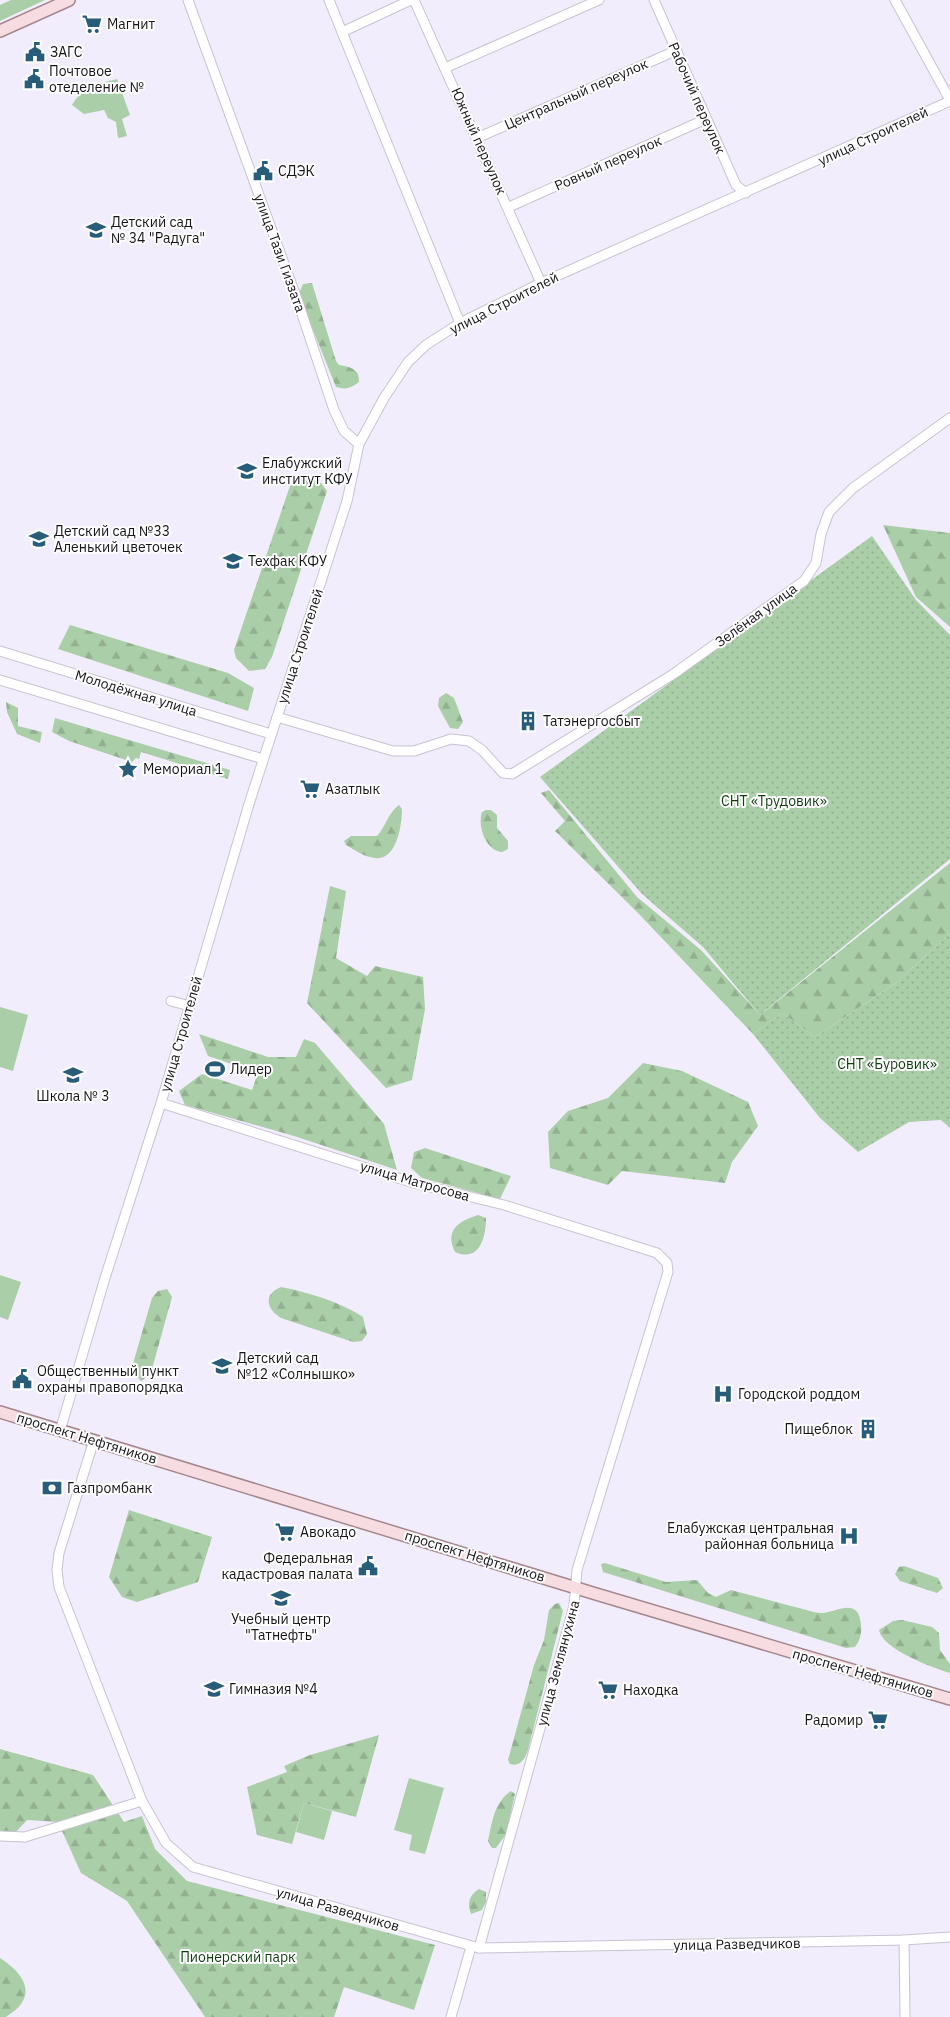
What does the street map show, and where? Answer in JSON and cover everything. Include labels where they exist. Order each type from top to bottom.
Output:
[{"type":"main road","points":[[0,31],[69,0]]},
{"type":"main road","name":"проспект Нефтяников","points":[[0,1412],[577,1588],[950,1698]]},
{"type":"street","name":"улица Тази Гиззата","points":[[188,0],[298,302],[334,410],[344,431],[359,444]]},
{"type":"street","points":[[329,0],[460,323]]},
{"type":"street","points":[[342,32],[413,0]]},
{"type":"street","name":"Южный переулок","points":[[413,0],[509,207],[541,283]]},
{"type":"street","points":[[446,68],[599,0]]},
{"type":"street","name":"Рабочий переулок","points":[[654,0],[675,51],[736,184],[746,193]]},
{"type":"street","points":[[895,0],[950,101]]},
{"type":"street","name":"Центральный переулок","points":[[476,138],[675,51]]},
{"type":"street","name":"улица Строителей","points":[[60,1430],[105,1278],[161,1103],[271,734],[346,500],[359,444],[368,424],[408,362],[426,345],[460,323],[541,283],[950,101]]},
{"type":"street","name":"Ровный переулок","points":[[509,207],[706,119]]},
{"type":"street","name":"Зелёная улица","points":[[277,717],[393,751],[414,751],[460,738],[476,744],[503,773],[508,775],[516,772],[672,675],[804,581],[816,563],[821,534],[829,512],[853,488],[950,418]]},
{"type":"street","name":"Молодёжная улица","points":[[0,651],[271,734]]},
{"type":"street","name":"Молодёжная улица","points":[[0,680],[264,759]]},
{"type":"street","points":[[172,1001],[190,1006]]},
{"type":"street","name":"улица Матросова","points":[[161,1103],[414,1183],[504,1205],[585,1229],[657,1253],[667,1262]]},
{"type":"street","name":"улица Землянухина","points":[[451,2017],[475,1948],[574,1606],[577,1570],[668,1272],[667,1262]]},
{"type":"street","name":"улица Разведчиков","points":[[94,1440],[59,1553],[57,1578],[59,1587],[142,1802],[166,1843],[193,1868],[475,1948],[904,1940],[950,1937]]},
{"type":"street","points":[[0,1836],[26,1837],[142,1802]]},
{"type":"street","points":[[904,1940],[905,2017]]},
{"type":"green space","points":[[11,0],[45,0],[0,21],[0,5]]},
{"type":"green space","points":[[117,79],[130,115],[122,119],[127,136],[118,138],[116,122],[108,118],[104,110],[84,114],[72,105],[81,94],[91,87]]},
{"type":"green space","points":[[312,283],[336,361],[339,365],[353,369],[358,374],[359,382],[351,387],[336,387],[301,300],[300,291],[303,284]]},
{"type":"green space","points":[[305,477],[321,483],[327,491],[272,657],[265,669],[249,671],[236,658],[234,650],[290,486]]},
{"type":"green space","points":[[883,525],[950,533],[950,627],[916,597]]},
{"type":"green space","name":"СНТ «Трудовик»","points":[[872,536],[916,600],[950,635],[950,859],[760,1015],[703,947],[642,894],[540,777]]},
{"type":"green space","points":[[70,625],[228,673],[254,688],[248,711],[58,649]]},
{"type":"green space","points":[[446,693],[454,698],[463,722],[458,729],[450,728],[438,706],[439,698]]},
{"type":"green space","points":[[6,702],[18,708],[18,726],[42,732],[40,743],[17,734],[7,712]]},
{"type":"green space","points":[[55,718],[230,770],[228,779],[141,752],[139,759],[136,758],[132,762],[69,741],[52,732]]},
{"type":"green space","points":[[549,790],[637,897],[701,950],[760,1015],[950,863],[950,933],[896,983],[815,1037],[782,1013],[753,1034],[638,913],[555,831],[565,821],[541,793]]},
{"type":"green space","points":[[399,805],[402,809],[399,832],[393,848],[388,854],[375,858],[360,853],[346,845],[344,841],[351,836],[377,836],[392,812]]},
{"type":"green space","points":[[491,810],[497,815],[497,828],[508,841],[508,849],[502,852],[496,851],[491,847],[484,837],[481,818],[482,812]]},
{"type":"green space","points":[[330,886],[346,891],[336,958],[367,976],[375,966],[423,977],[425,1009],[412,1080],[386,1088],[307,1003]]},
{"type":"green space","name":"СНТ «Буровик»","points":[[950,933],[950,1128],[941,1120],[909,1122],[858,1152],[820,1118],[753,1034],[782,1013],[815,1037],[896,983]]},
{"type":"green space","points":[[0,1007],[28,1015],[13,1071],[0,1067]]},
{"type":"green space","points":[[199,1034],[268,1057],[296,1057],[304,1039],[315,1043],[384,1124],[397,1170],[294,1136],[185,1105],[179,1091],[202,1074],[252,1090],[258,1073],[208,1056]]},
{"type":"green space","points":[[643,1063],[682,1071],[748,1102],[758,1126],[732,1162],[725,1183],[622,1171],[608,1185],[550,1168],[548,1132],[568,1111],[608,1098]]},
{"type":"green space","points":[[425,1148],[511,1176],[500,1199],[422,1178],[411,1168],[414,1152]]},
{"type":"green space","points":[[478,1215],[486,1218],[485,1232],[480,1246],[470,1254],[455,1252],[451,1238],[452,1232],[465,1220]]},
{"type":"green space","points":[[0,1275],[21,1282],[8,1320],[0,1317]]},
{"type":"green space","points":[[281,1287],[324,1298],[344,1306],[363,1317],[367,1334],[362,1341],[353,1342],[281,1318],[272,1310],[269,1298],[275,1290]]},
{"type":"green space","points":[[167,1289],[172,1297],[152,1369],[148,1376],[141,1381],[135,1375],[132,1367],[152,1298],[158,1291]]},
{"type":"green space","points":[[129,1510],[212,1537],[198,1582],[137,1602],[122,1597],[109,1577]]},
{"type":"green space","points":[[605,1563],[666,1582],[697,1580],[708,1593],[716,1597],[731,1590],[818,1613],[852,1608],[859,1616],[860,1637],[855,1647],[846,1648],[603,1572],[601,1564]]},
{"type":"green space","points":[[904,1566],[938,1578],[943,1588],[937,1593],[900,1581],[895,1574],[899,1567]]},
{"type":"green space","points":[[559,1603],[563,1611],[528,1750],[522,1762],[514,1765],[510,1764],[508,1760],[534,1665],[544,1640],[549,1610]]},
{"type":"green space","points":[[902,1620],[932,1627],[939,1633],[940,1650],[950,1664],[950,1673],[909,1657],[898,1651],[882,1637],[879,1630],[893,1621]]},
{"type":"green space","points":[[379,1735],[356,1817],[304,1803],[292,1844],[257,1835],[247,1787],[287,1772],[284,1766],[310,1755]]},
{"type":"green space","name":"Пионерский парк","points":[[0,1749],[93,1775],[124,1822],[142,1816],[155,1849],[187,1881],[435,1945],[414,2010],[344,1987],[334,2017],[205,2017],[127,1901],[81,1873],[58,1822],[27,1820],[15,1833],[0,1832]]},
{"type":"green space","points":[[409,1778],[444,1788],[425,1854],[409,1850],[412,1835],[394,1830]]},
{"type":"green space","points":[[511,1791],[515,1794],[506,1834],[496,1848],[492,1848],[488,1841],[497,1807]]},
{"type":"green space","points":[[304,1803],[332,1811],[324,1840],[296,1832]]},
{"type":"green space","points":[[479,1889],[486,1892],[486,1902],[482,1910],[471,1914],[470,1900]]},
{"type":"green space","points":[[0,1958],[21,1977],[26,1990],[25,1997],[20,2006],[6,2017],[0,2017]]},
{"type":"place","name":"Магнит","points":[[92,24]]},
{"type":"place","name":"ЗАГС","points":[[35,52]]},
{"type":"place","name":"Почтовое отеделение №","points":[[34,79]]},
{"type":"place","name":"СДЭК","points":[[263,171]]},
{"type":"place","name":"Детский сад № 34 \"Радуга\"","points":[[96,230]]},
{"type":"place","name":"Елабужский институт КФУ","points":[[247,471]]},
{"type":"place","name":"Детский сад №33 Аленький цветочек","points":[[39,539]]},
{"type":"place","name":"Техфак КФУ","points":[[233,561]]},
{"type":"place","name":"Татэнергосбыт","points":[[528,721]]},
{"type":"place","name":"Мемориал 1","points":[[128,769]]},
{"type":"place","name":"Азатлык","points":[[310,789]]},
{"type":"place","name":"Лидер","points":[[215,1069]]},
{"type":"place","name":"Школа № 3","points":[[73,1075]]},
{"type":"place","name":"Детский сад №12 «Солнышко»","points":[[222,1366]]},
{"type":"place","name":"Общественный пункт охраны правопорядка","points":[[22,1379]]},
{"type":"place","name":"Городской роддом","points":[[723,1394]]},
{"type":"place","name":"Пищеблок","points":[[868,1429]]},
{"type":"place","name":"Газпромбанк","points":[[52,1488]]},
{"type":"place","name":"Авокадо","points":[[285,1532]]},
{"type":"place","name":"Елабужская центральная районная больница","points":[[849,1536]]},
{"type":"place","name":"Федеральная кадастровая палата","points":[[368,1566]]},
{"type":"place","name":"Учебный центр \"Татнефть\"","points":[[281,1598]]},
{"type":"place","name":"Гимназия №4","points":[[214,1689]]},
{"type":"place","name":"Находка","points":[[608,1690]]},
{"type":"place","name":"Радомир","points":[[878,1720]]}]
